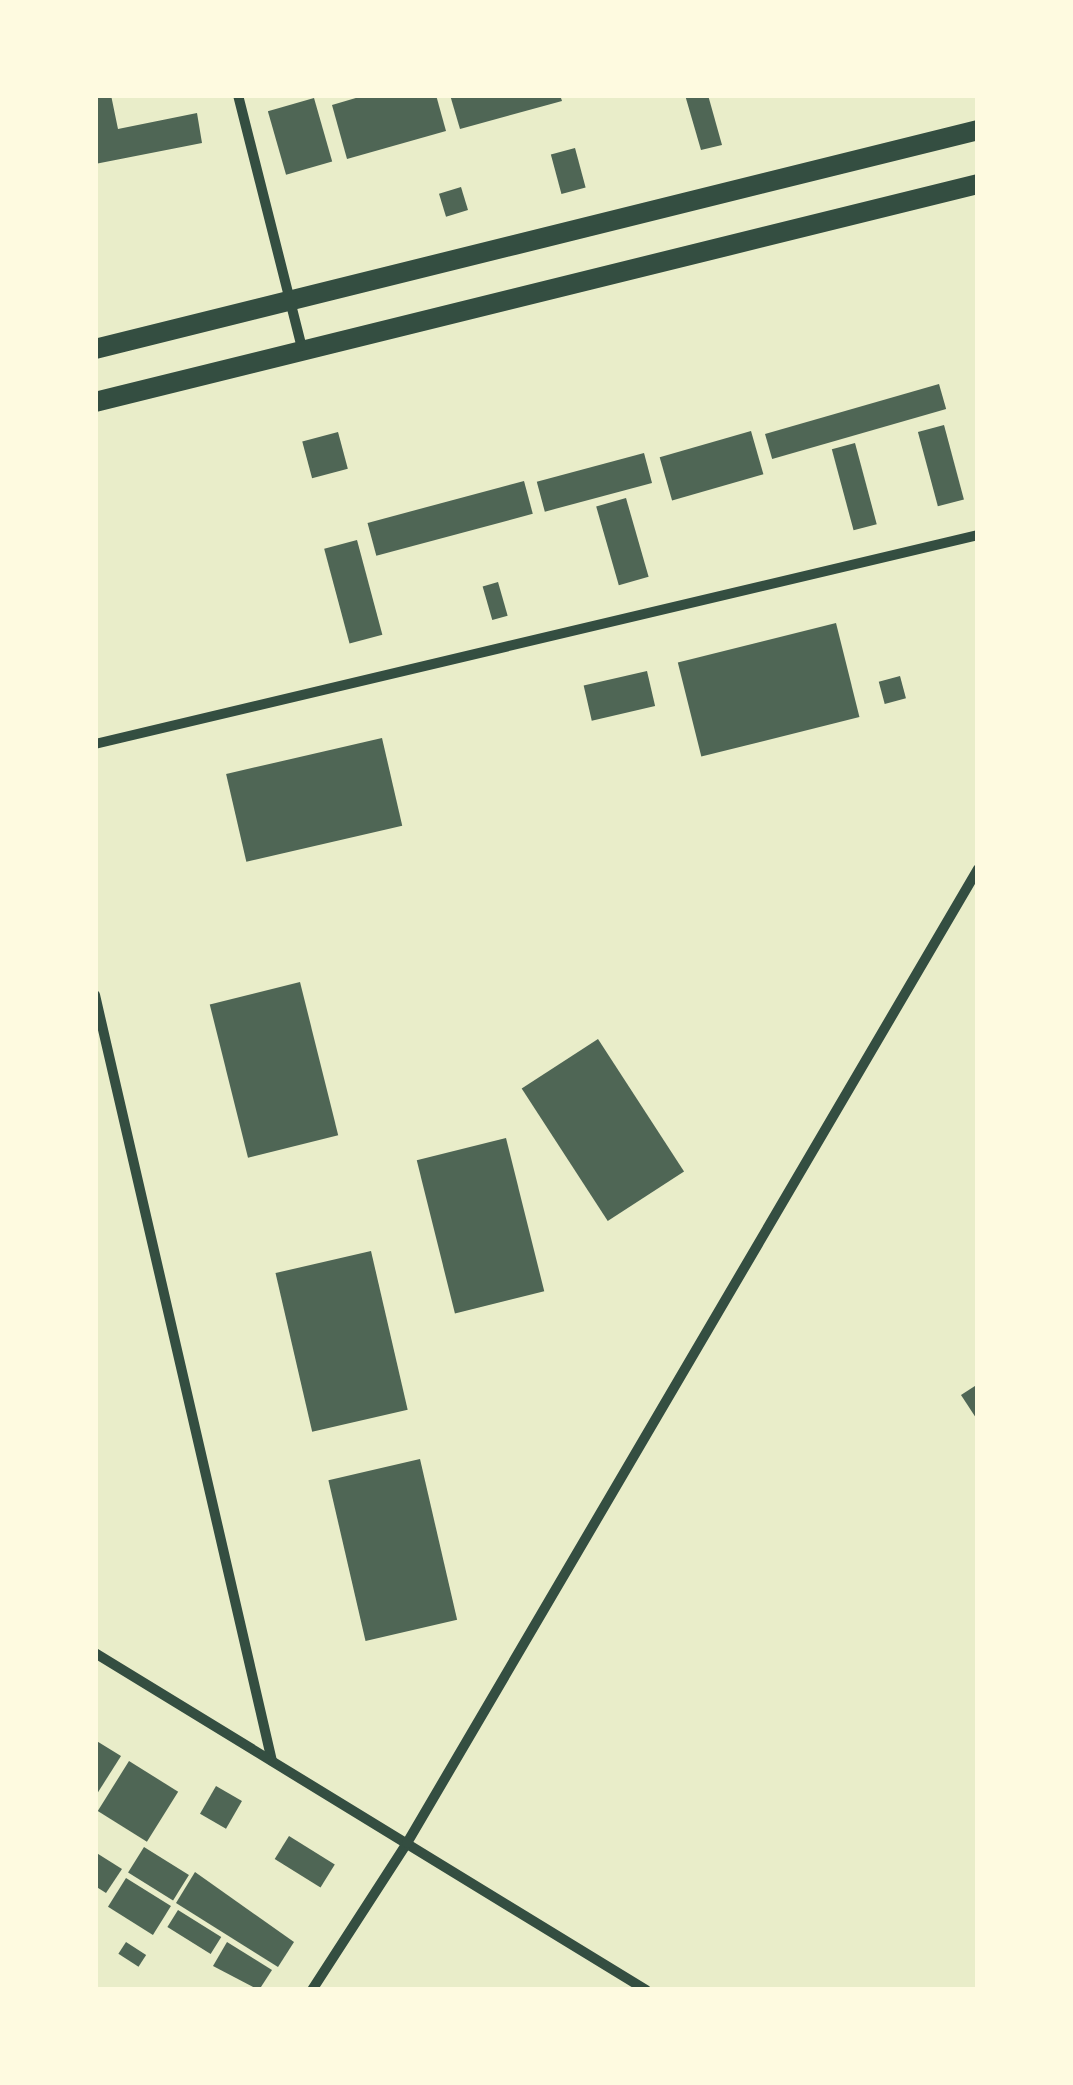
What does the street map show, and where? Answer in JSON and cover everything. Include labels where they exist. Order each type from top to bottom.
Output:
[{"type":"main road","points":[[95,349],[978,130]]},
{"type":"main road","points":[[95,402],[978,184]]},
{"type":"street","points":[[238,95],[304,352]]},
{"type":"street","points":[[95,744],[978,535]]},
{"type":"street","points":[[312,1990],[407,1842],[978,869]]},
{"type":"street","points":[[95,994],[272,1761]]},
{"type":"street","points":[[95,1653],[646,1990]]},
{"type":"building","points":[[95,95],[111,95],[118,129],[197,113],[202,143],[95,164]]},
{"type":"building","points":[[366,95],[436,95],[446,131],[347,159],[332,105]]},
{"type":"building","points":[[450,95],[560,95],[562,101],[460,129]]},
{"type":"building","points":[[685,95],[708,95],[722,145],[701,150]]},
{"type":"building","points":[[314,98],[332,161],[286,175],[268,111]]},
{"type":"building","points":[[575,148],[586,188],[561,194],[551,154]]},
{"type":"building","points":[[461,187],[468,210],[446,217],[439,194]]},
{"type":"building","points":[[939,384],[946,409],[772,459],[765,434]]},
{"type":"building","points":[[944,425],[964,499],[938,506],[918,432]]},
{"type":"building","points":[[751,431],[763,474],[672,500],[660,457]]},
{"type":"building","points":[[338,432],[348,469],[312,478],[302,442]]},
{"type":"building","points":[[855,443],[877,524],[854,530],[832,449]]},
{"type":"building","points":[[644,453],[652,483],[545,512],[537,482]]},
{"type":"building","points":[[524,481],[533,514],[376,556],[368,523]]},
{"type":"building","points":[[626,498],[649,577],[619,585],[596,507]]},
{"type":"building","points":[[357,540],[382,635],[350,643],[324,549]]},
{"type":"building","points":[[498,582],[508,616],[492,620],[483,586]]},
{"type":"building","points":[[836,623],[859,717],[701,757],[678,662]]},
{"type":"building","points":[[647,671],[655,706],[592,721],[584,686]]},
{"type":"building","points":[[900,676],[906,698],[885,704],[879,682]]},
{"type":"building","points":[[382,738],[402,826],[246,862],[226,774]]},
{"type":"building","points":[[300,982],[338,1135],[248,1158],[210,1004]]},
{"type":"building","points":[[598,1039],[684,1172],[608,1221],[522,1089]]},
{"type":"building","points":[[506,1138],[544,1291],[455,1314],[417,1160]]},
{"type":"building","points":[[371,1251],[408,1410],[312,1432],[276,1273]]},
{"type":"building","points":[[978,1384],[978,1421],[961,1395]]},
{"type":"building","points":[[420,1459],[457,1620],[366,1641],[328,1480]]},
{"type":"building","points":[[95,1740],[121,1756],[95,1797]]},
{"type":"building","points":[[129,1761],[178,1792],[147,1842],[98,1811]]},
{"type":"building","points":[[216,1786],[242,1801],[226,1829],[200,1814]]},
{"type":"building","points":[[289,1836],[335,1865],[320,1888],[275,1859]]},
{"type":"building","points":[[144,1847],[189,1875],[173,1901],[128,1872]]},
{"type":"building","points":[[95,1852],[122,1869],[106,1893],[95,1886]]},
{"type":"building","points":[[195,1872],[294,1942],[278,1967],[176,1903]]},
{"type":"building","points":[[126,1878],[171,1906],[153,1935],[108,1907]]},
{"type":"building","points":[[178,1910],[221,1937],[211,1954],[167,1927]]},
{"type":"building","points":[[126,1942],[146,1955],[139,1967],[118,1954]]},
{"type":"building","points":[[227,1942],[272,1970],[259,1990],[213,1966]]}]
